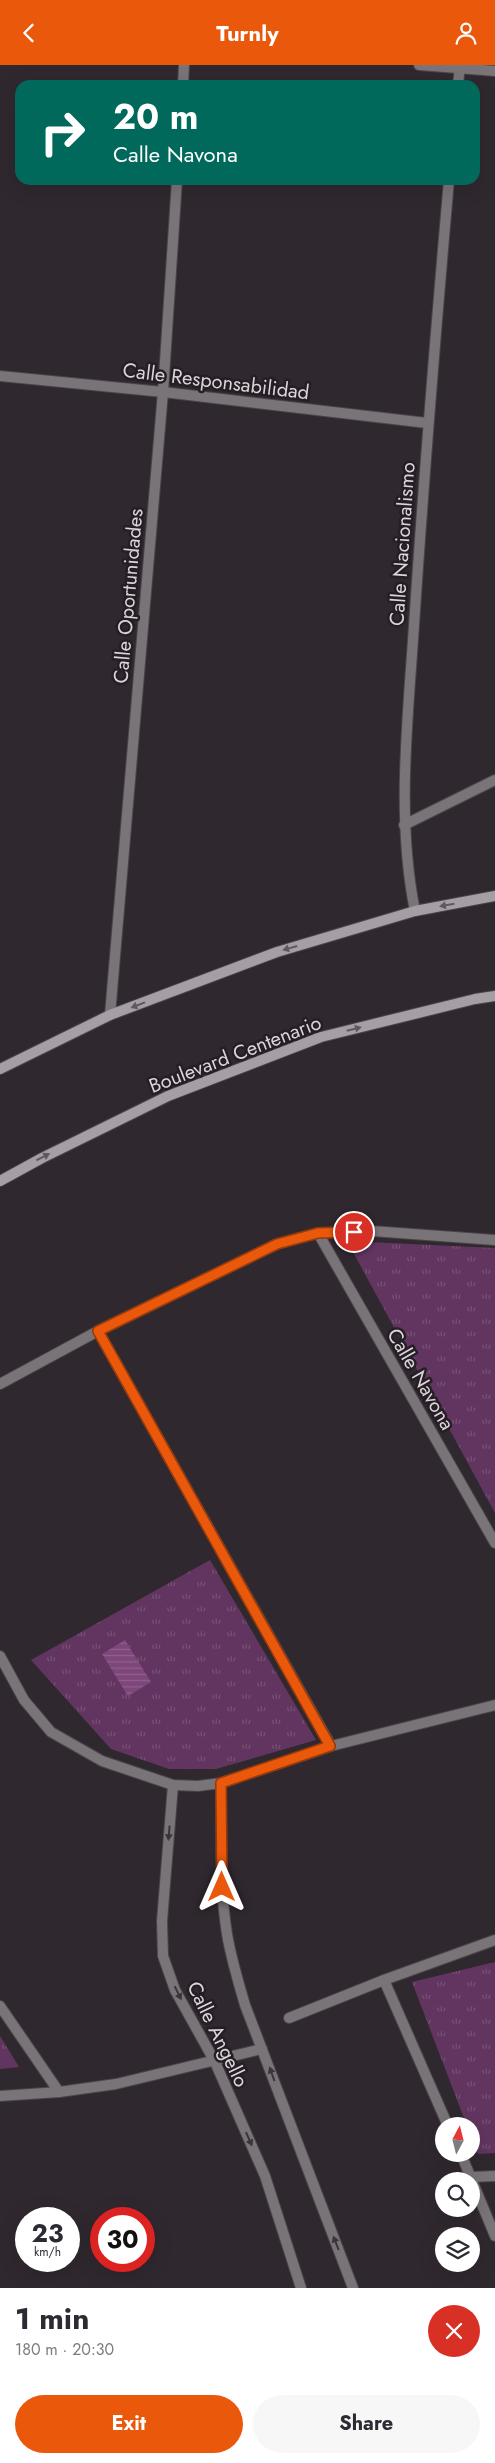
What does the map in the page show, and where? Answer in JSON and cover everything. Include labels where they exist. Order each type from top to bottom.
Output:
[{"type":"main road","points":[[0,1069],[110,1015],[277,951],[415,911],[495,897]]},
{"type":"main road","name":"Boulevard Centenario","points":[[0,1181],[42,1157],[168,1096],[321,1037],[475,999],[495,996]]},
{"type":"street","points":[[183,80],[184,65]]},
{"type":"street","points":[[419,65],[495,71]]},
{"type":"street","points":[[459,80],[460,67]]},
{"type":"street","name":"Calle Oportunidades","points":[[110,1015],[163,392],[177,185]]},
{"type":"street","name":"Calle Nacionalismo","points":[[415,911],[407,873],[404,825],[427,423],[449,185]]},
{"type":"street","name":"Calle Responsabilidad","points":[[0,376],[163,392],[427,423]]},
{"type":"street","points":[[404,825],[495,780]]},
{"type":"street","points":[[0,1384],[98,1331],[277,1244],[318,1233],[372,1231],[495,1240]]},
{"type":"street","name":"Calle Navona","points":[[318,1233],[495,1543]]},
{"type":"street","points":[[98,1331],[330,1746]]},
{"type":"street","points":[[0,1656],[24,1700],[51,1732],[102,1761],[173,1785],[198,1786],[221,1783],[330,1746],[495,1705]]},
{"type":"street","name":"Calle Angello","points":[[221,1783],[222,1887],[227,1933],[242,1997],[353,2288]]},
{"type":"street","name":"Calle Angello","points":[[173,1785],[162,1921],[164,1956],[176,1990],[215,2062],[265,2177],[302,2288]]},
{"type":"street","points":[[289,2018],[384,1980],[495,1940]]},
{"type":"street","points":[[384,1980],[444,2117]]},
{"type":"street","points":[[0,2006],[59,2092]]},
{"type":"street","points":[[0,2096],[59,2092],[116,2084],[215,2062],[262,2049]]},
{"type":"street","points":[[480,2177],[495,2176]]},
{"type":"street","points":[[480,2199],[495,2236]]},
{"type":"green space","points":[[347,1241],[495,1248],[495,1513]]},
{"type":"green space","points":[[210,1560],[316,1740],[216,1769],[169,1769],[111,1749],[31,1660]]},
{"type":"green space","points":[[495,1962],[495,2153],[480,2154],[480,2117],[464,2117],[412,1982]]},
{"type":"green space","points":[[0,2036],[19,2067],[0,2069]]},
{"type":"shaded area","points":[[125,1640],[151,1682],[128,1696],[102,1654]]},
{"type":"route","points":[[222,1887],[221,1783],[330,1746],[98,1331],[277,1244],[318,1233],[354,1232]]}]
